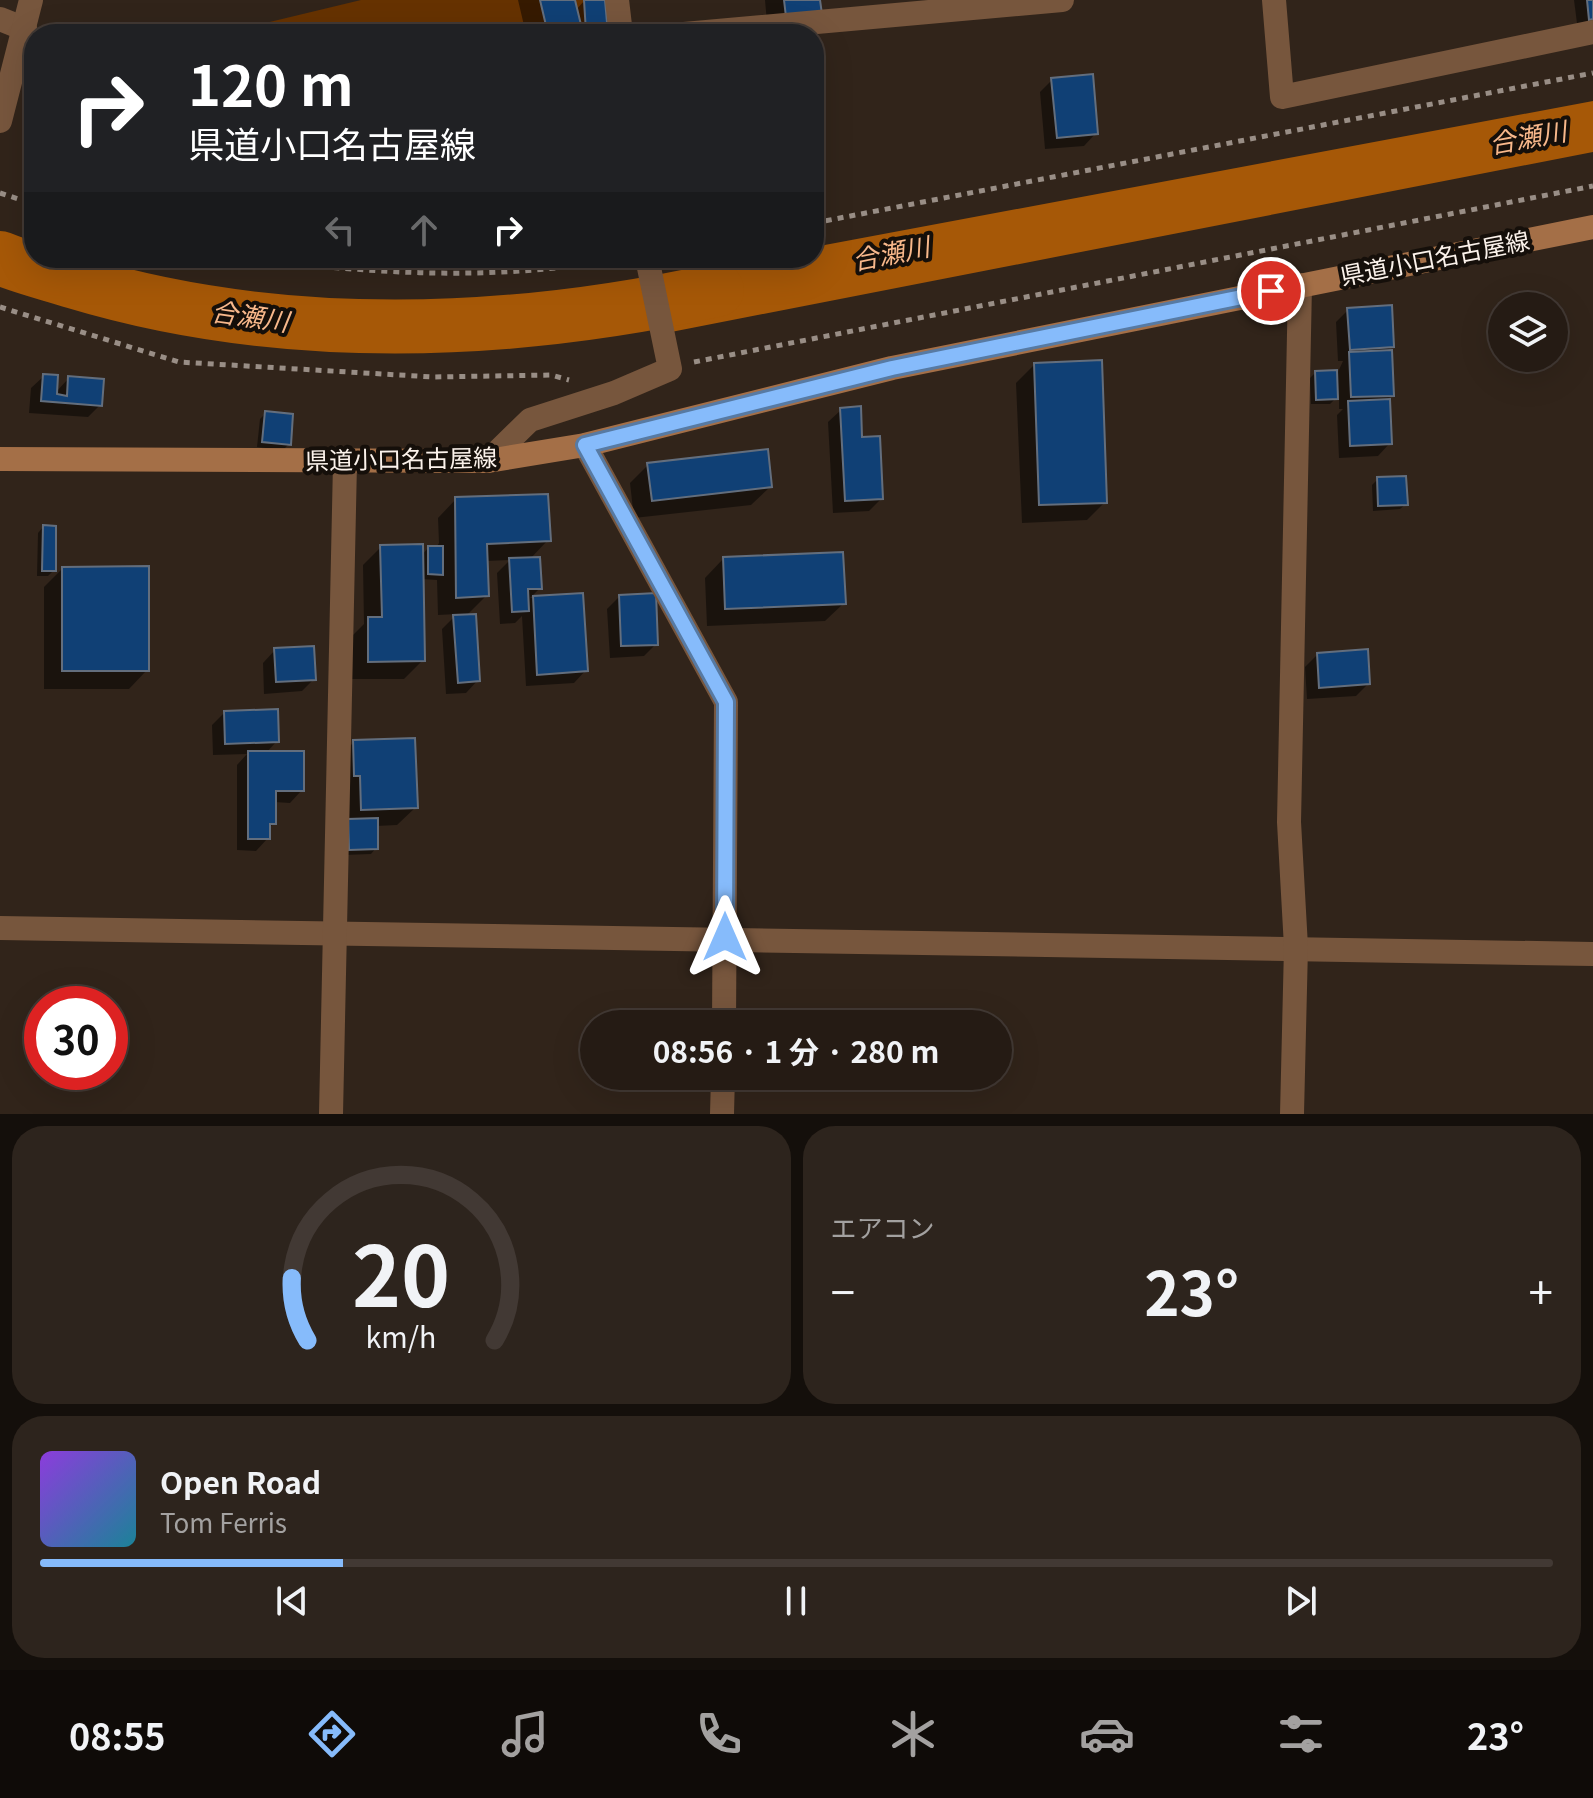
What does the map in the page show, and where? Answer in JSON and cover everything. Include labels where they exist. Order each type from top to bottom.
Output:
[{"type":"main road","name":"県道小口名古屋線","points":[[0,459],[345,463],[488,461],[585,445],[892,368],[1593,227]]},
{"type":"street","points":[[26,24],[31,0]]},
{"type":"street","points":[[617,0],[620,24]]},
{"type":"street","points":[[795,24],[1062,0]]},
{"type":"street","points":[[1274,0],[1282,97],[1593,32]]},
{"type":"street","points":[[0,19],[24,29]]},
{"type":"street","points":[[0,121],[24,33]]},
{"type":"street","points":[[488,461],[530,420],[614,393],[668,364],[649,268]]},
{"type":"street","points":[[1292,1114],[1296,947],[1289,822],[1300,285]]},
{"type":"street","points":[[585,445],[726,702],[724,1010]]},
{"type":"street","points":[[331,1114],[345,463]]},
{"type":"street","points":[[0,928],[725,937],[1593,954]]},
{"type":"street","points":[[722,1114],[723,1090]]},
{"type":"path","points":[[824,221],[1593,73]]},
{"type":"path","points":[[668,364],[1593,186]]},
{"type":"path","points":[[0,193],[24,201]]},
{"type":"path","points":[[388,268],[430,271],[570,268]]},
{"type":"path","points":[[0,307],[179,362],[433,377],[551,375],[614,393]]},
{"type":"shaded area","points":[[361,0],[601,0],[604,24],[261,24]]},
{"type":"water","points":[[1593,101],[1593,152],[666,333],[654,277],[701,268],[824,268],[824,245]]},
{"type":"building","points":[[540,0],[575,0],[581,24],[546,24]]},
{"type":"building","points":[[584,0],[605,0],[607,24],[586,24]]},
{"type":"building","points":[[784,0],[820,0],[822,14],[786,17]]},
{"type":"building","points":[[1587,0],[1593,0],[1593,19],[1589,20]]},
{"type":"building","points":[[1093,74],[1098,134],[1057,138],[1051,78]]},
{"type":"building","points":[[1392,305],[1394,347],[1350,350],[1347,308]]},
{"type":"building","points":[[1392,350],[1394,396],[1351,397],[1349,352]]},
{"type":"building","points":[[1102,360],[1107,503],[1039,505],[1034,363]]},
{"type":"building","points":[[1337,370],[1338,399],[1316,400],[1315,371]]},
{"type":"building","points":[[43,374],[58,375],[57,394],[67,396],[68,376],[104,379],[102,406],[41,401]]},
{"type":"building","points":[[1390,399],[1392,444],[1350,446],[1348,401]]},
{"type":"building","points":[[861,406],[862,437],[880,436],[883,499],[845,501],[840,408]]},
{"type":"building","points":[[265,411],[293,414],[291,445],[262,442]]},
{"type":"building","points":[[768,449],[772,487],[652,501],[647,463]]},
{"type":"building","points":[[1406,476],[1408,505],[1378,506],[1377,477]]},
{"type":"building","points":[[548,494],[551,541],[487,544],[489,596],[456,598],[455,497]]},
{"type":"building","points":[[43,525],[56,526],[56,571],[42,571]]},
{"type":"building","points":[[423,544],[425,661],[368,662],[368,617],[382,617],[380,545]]},
{"type":"building","points":[[428,546],[443,546],[443,575],[428,574]]},
{"type":"building","points":[[843,552],[846,604],[725,609],[723,557]]},
{"type":"building","points":[[540,557],[542,589],[528,589],[529,611],[512,612],[509,558]]},
{"type":"building","points":[[149,566],[149,671],[62,671],[62,567]]},
{"type":"building","points":[[583,593],[588,671],[537,675],[533,596]]},
{"type":"building","points":[[656,593],[658,645],[621,646],[619,595]]},
{"type":"building","points":[[476,614],[480,681],[458,683],[453,615]]},
{"type":"building","points":[[314,646],[316,680],[276,682],[274,648]]},
{"type":"building","points":[[1368,649],[1370,684],[1319,688],[1317,653]]},
{"type":"building","points":[[278,709],[279,742],[225,744],[224,711]]},
{"type":"building","points":[[415,738],[418,808],[361,810],[360,776],[354,776],[353,740]]},
{"type":"building","points":[[248,751],[304,751],[304,791],[276,791],[276,824],[270,824],[270,839],[248,839]]},
{"type":"building","points":[[378,818],[378,849],[349,850],[348,819]]},
{"type":"waterway","name":"合瀬川","points":[[0,258],[24,267]]},
{"type":"waterway","name":"合瀬川","points":[[28,268],[153,302],[233,316],[314,324],[476,324],[557,317],[717,290]]},
{"type":"route","points":[[725,937],[726,702],[585,445],[892,368],[1271,291]]}]
